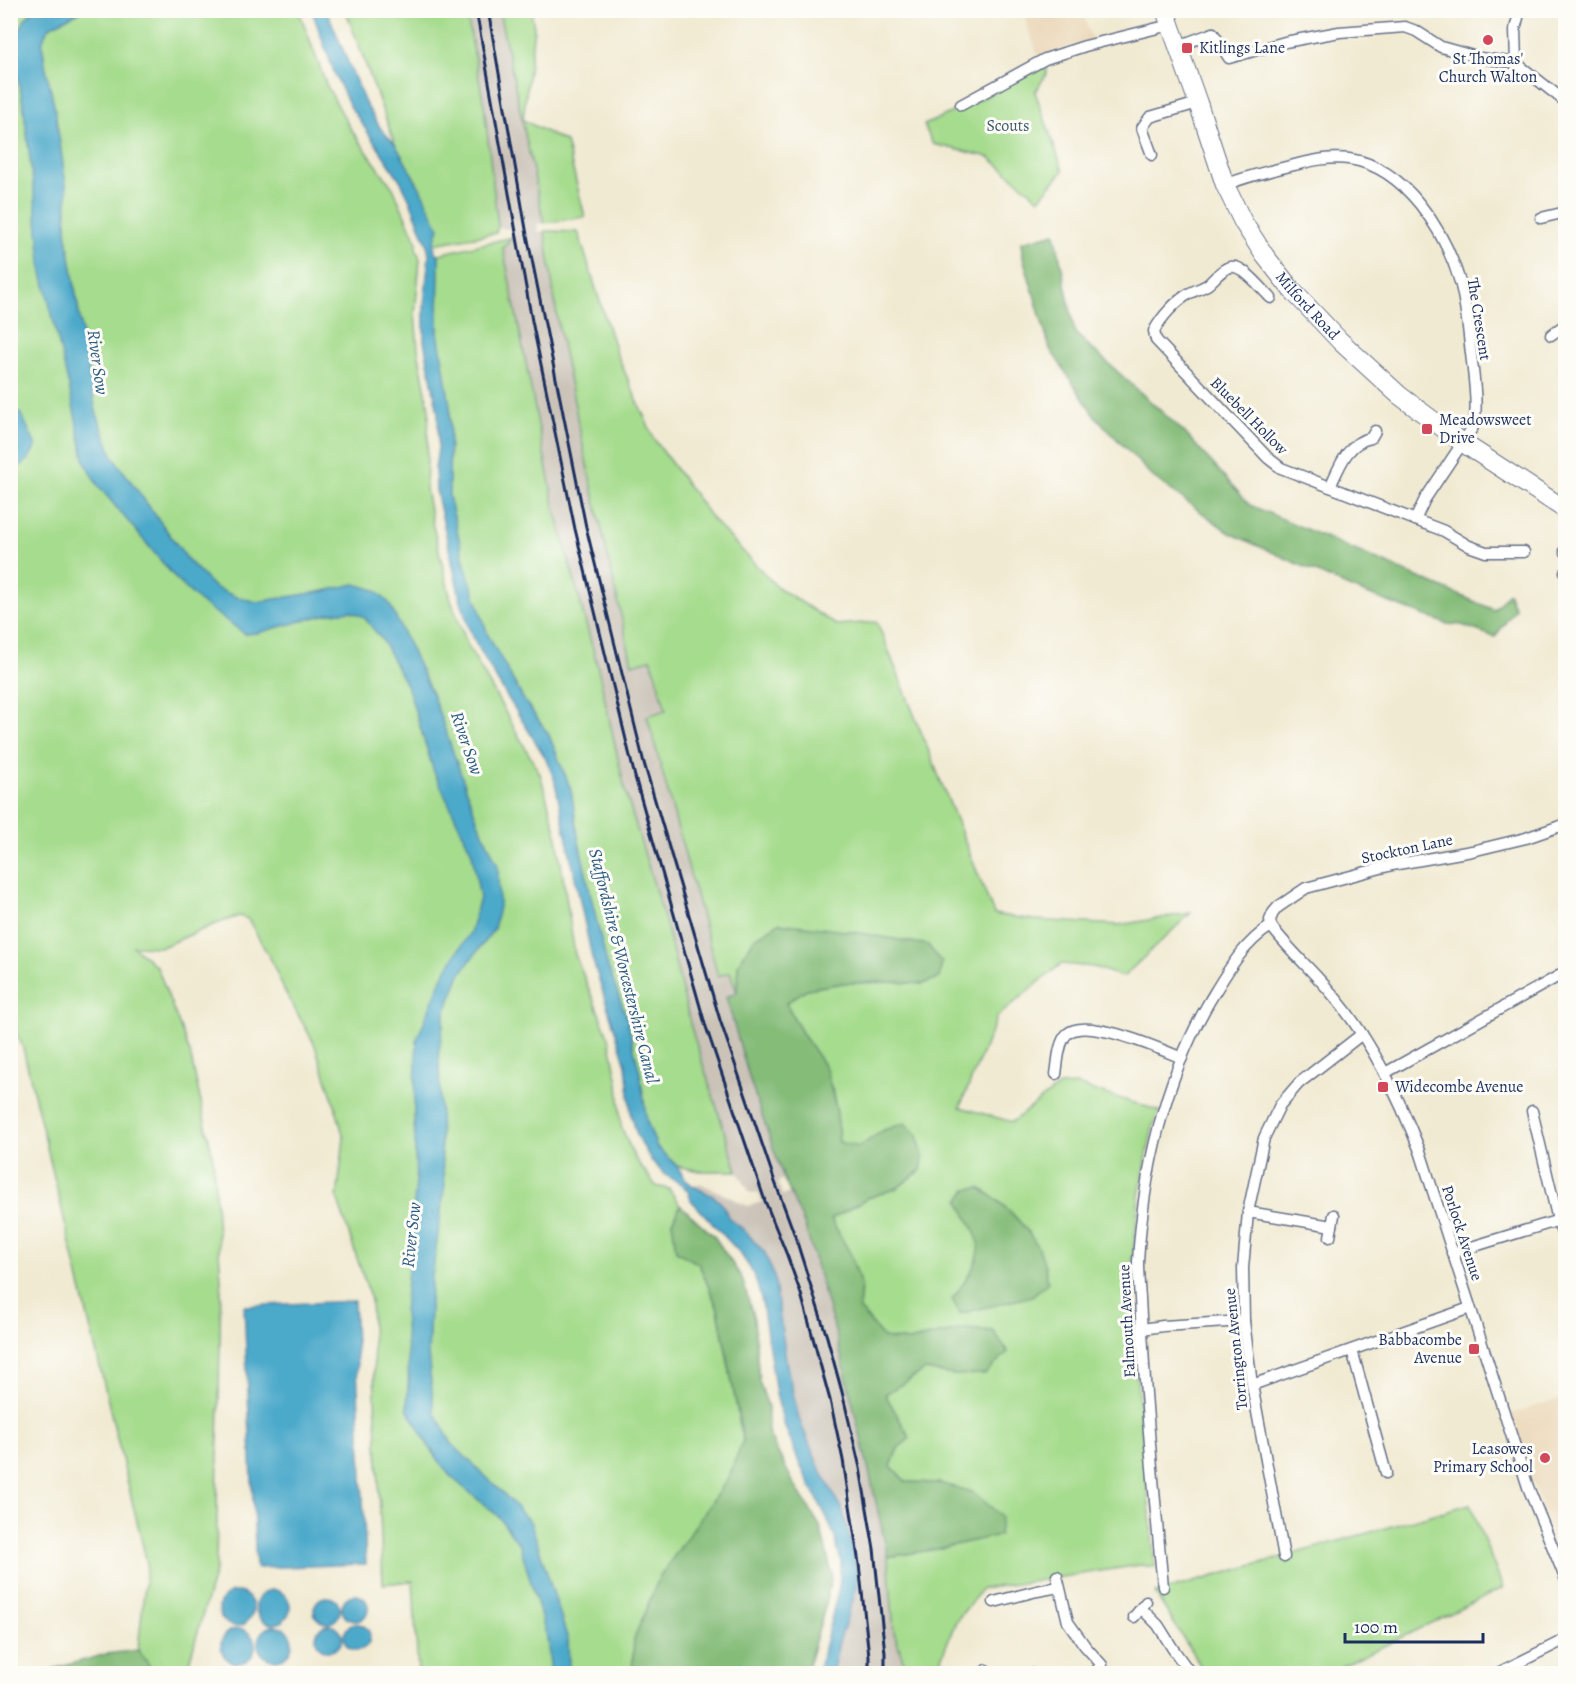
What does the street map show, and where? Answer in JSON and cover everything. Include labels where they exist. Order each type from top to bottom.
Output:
[{"type":"highway","name":"Milford Road","points":[[1167,18],[1225,184],[1243,222],[1264,256],[1291,289],[1340,341],[1399,395],[1463,443],[1566,510]]},
{"type":"street","points":[[1516,63],[1515,29],[1520,10]]},
{"type":"street","points":[[961,105],[1045,59],[1167,18]]},
{"type":"street","points":[[1178,46],[1213,33],[1229,58],[1285,42],[1339,32],[1405,27],[1416,31],[1441,47],[1480,58],[1516,63],[1566,102]]},
{"type":"street","points":[[1152,155],[1142,128],[1150,117],[1198,103]]},
{"type":"street","name":"The Crescent","points":[[1225,184],[1247,176],[1322,158],[1350,159],[1373,166],[1398,182],[1419,203],[1434,224],[1452,260],[1467,313],[1476,417],[1473,427],[1425,499],[1415,520]]},
{"type":"street","points":[[1541,218],[1566,212]]},
{"type":"street","name":"Bluebell Hollow","points":[[1255,301],[1267,295],[1237,267],[1230,267],[1206,285],[1190,293],[1158,322],[1154,331],[1156,340],[1268,458],[1281,468],[1444,531],[1469,546],[1486,552],[1517,555]]},
{"type":"street","points":[[1551,335],[1564,328]]},
{"type":"street","points":[[1330,487],[1343,458],[1363,440],[1374,439]]},
{"type":"street","name":"Stockton Lane","points":[[1271,926],[1270,920],[1278,907],[1306,888],[1392,865],[1472,851],[1526,838],[1566,824]]},
{"type":"street","name":"Porlock Avenue","points":[[1271,926],[1334,996],[1362,1034],[1405,1114],[1420,1151],[1528,1487],[1566,1580]]},
{"type":"street","name":"Falmouth Avenue","points":[[1163,1587],[1150,1453],[1138,1265],[1142,1212],[1156,1136],[1173,1081],[1196,1025],[1241,952],[1261,932],[1271,926]]},
{"type":"street","points":[[1385,1073],[1566,972]]},
{"type":"street","points":[[1056,1074],[1062,1042],[1068,1033],[1091,1028],[1134,1039],[1182,1058]]},
{"type":"street","name":"Torrington Avenue","points":[[1284,1557],[1252,1385],[1244,1321],[1243,1268],[1248,1212],[1264,1138],[1280,1105],[1299,1083],[1362,1034]]},
{"type":"street","points":[[1532,1111],[1562,1219],[1566,1246]]},
{"type":"street","points":[[1248,1212],[1333,1220],[1330,1237]]},
{"type":"street","points":[[1452,1253],[1562,1219]]},
{"type":"street","points":[[1252,1385],[1470,1308]]},
{"type":"street","points":[[1142,1329],[1244,1321]]},
{"type":"street","points":[[1352,1350],[1386,1473]]},
{"type":"street","points":[[994,1602],[1037,1591],[1058,1582],[1068,1622],[1102,1665],[1093,1674]]},
{"type":"street","points":[[1134,1617],[1144,1605],[1191,1674]]},
{"type":"street","points":[[1496,1674],[1566,1639]]},
{"type":"shaded area","points":[[466,11],[531,11],[534,28],[523,120],[544,223],[537,224],[538,232],[545,231],[558,324],[587,465],[632,663],[651,658],[666,710],[647,716],[718,976],[730,972],[737,993],[726,998],[751,1084],[784,1179],[778,1182],[782,1195],[791,1193],[805,1226],[836,1335],[888,1557],[894,1632],[907,1673],[832,1673],[839,1642],[857,1586],[853,1553],[843,1511],[819,1467],[799,1419],[787,1366],[774,1276],[765,1253],[744,1230],[729,1218],[722,1204],[715,1197],[693,1186],[700,1183],[748,1206],[762,1202],[758,1192],[750,1193],[737,1171],[691,1027],[667,928],[625,790],[598,668],[555,509],[503,247],[513,237],[511,230],[498,227],[484,105]]},
{"type":"shaded area","points":[[1022,11],[1082,11],[1092,40],[1038,56]]},
{"type":"shaded area","name":"Leasowes Primary School","points":[[1565,1398],[1565,1568],[1539,1501],[1510,1414]]},
{"type":"green space","points":[[10,11],[33,11],[25,19],[12,49],[23,103],[35,199],[85,462],[97,484],[177,580],[245,634],[257,633],[331,613],[351,611],[364,617],[383,641],[409,691],[434,772],[472,853],[480,898],[470,934],[457,952],[417,1039],[414,1113],[416,1181],[407,1408],[428,1445],[450,1476],[498,1516],[520,1545],[547,1637],[551,1673],[418,1673],[413,1581],[383,1584],[371,1300],[337,1198],[344,1138],[314,1043],[248,919],[239,916],[162,947],[133,946],[157,967],[190,1053],[213,1158],[221,1281],[216,1568],[186,1673],[152,1673],[138,1650],[147,1563],[23,1048],[11,1020]]},
{"type":"green space","points":[[81,11],[299,11],[326,84],[350,128],[393,188],[417,243],[416,248],[420,259],[415,314],[418,350],[429,409],[426,489],[451,600],[467,644],[540,774],[556,831],[575,955],[609,1038],[618,1083],[621,1126],[634,1157],[656,1186],[669,1189],[680,1205],[672,1222],[699,1264],[718,1309],[743,1440],[729,1477],[659,1578],[634,1639],[632,1673],[569,1673],[568,1640],[536,1538],[506,1496],[452,1444],[434,1411],[428,1354],[431,1284],[445,1184],[441,1154],[439,1050],[445,1013],[460,974],[494,929],[498,866],[478,822],[433,696],[389,603],[355,584],[257,602],[236,597],[214,587],[188,560],[113,457],[96,412],[85,351],[66,231],[67,192],[42,42],[51,26]]},
{"type":"green space","points":[[346,11],[466,11],[484,105],[498,227],[496,233],[434,244],[420,188],[395,144]]},
{"type":"green space","points":[[499,11],[531,11],[534,28],[523,120],[566,142],[585,217],[544,223]]},
{"type":"green space","name":"Scouts","points":[[1046,64],[1047,73],[1035,92],[1063,171],[1039,199],[989,157],[933,144],[924,125],[987,96]]},
{"type":"green space","points":[[545,231],[578,232],[616,352],[654,439],[713,520],[776,586],[836,625],[877,622],[994,914],[1033,920],[1119,925],[1191,913],[1123,977],[1094,967],[1061,964],[997,1017],[960,1107],[1012,1122],[1059,1086],[1077,1085],[1160,1111],[1153,1126],[1139,1195],[1130,1290],[1155,1567],[1140,1565],[982,1589],[956,1621],[942,1656],[944,1673],[907,1673],[894,1632],[888,1557],[998,1535],[939,1483],[906,1482],[891,1466],[898,1448],[910,1438],[885,1394],[925,1370],[954,1375],[1008,1352],[993,1331],[963,1329],[908,1341],[883,1338],[859,1308],[861,1286],[851,1255],[831,1219],[868,1198],[897,1188],[921,1170],[923,1157],[917,1135],[884,1130],[859,1147],[839,1142],[832,1088],[786,1003],[807,989],[844,983],[924,984],[755,938],[738,964],[737,993],[730,972],[718,976],[647,716],[666,710],[651,659],[632,664],[558,324]]},
{"type":"green space","points":[[1055,233],[1075,333],[1184,432],[1250,505],[1494,610],[1508,593],[1515,609],[1495,637],[1462,625],[1447,624],[1351,588],[1230,533],[1153,477],[1094,415],[1050,349],[1023,257],[1022,242]]},
{"type":"green space","points":[[513,237],[503,248],[555,509],[598,668],[625,790],[667,928],[691,1027],[737,1171],[700,1171],[677,1166],[657,1147],[647,1122],[640,1073],[626,1016],[607,964],[579,842],[571,790],[549,735],[524,700],[488,635],[466,569],[449,496],[450,406],[438,332],[439,254]]},
{"type":"green space","points":[[779,923],[854,932],[928,945],[942,963],[939,978],[923,984],[843,983],[807,989],[786,1003],[802,1033],[826,1068],[837,1113],[839,1142],[859,1147],[884,1130],[905,1123],[917,1135],[923,1157],[921,1170],[897,1188],[868,1198],[831,1219],[851,1255],[861,1286],[859,1308],[883,1338],[908,1341],[963,1329],[993,1331],[1008,1352],[985,1374],[954,1375],[925,1370],[885,1394],[910,1438],[898,1448],[891,1466],[906,1482],[939,1483],[973,1492],[1001,1516],[999,1535],[888,1557],[836,1335],[805,1226],[784,1179],[751,1084],[726,997],[737,993],[738,964],[755,938]]},
{"type":"green space","points":[[980,1188],[998,1201],[1023,1225],[1042,1257],[1048,1282],[1032,1296],[960,1314],[952,1299],[974,1266],[979,1244],[959,1201],[967,1189]]},
{"type":"green space","points":[[680,1205],[714,1236],[742,1278],[754,1319],[759,1381],[768,1407],[768,1433],[793,1482],[820,1526],[832,1574],[806,1673],[632,1673],[634,1639],[659,1578],[729,1477],[743,1440],[718,1309],[699,1264],[676,1251],[672,1222]]},
{"type":"green space","points":[[1470,1504],[1503,1588],[1326,1674],[1205,1673],[1155,1593]]},
{"type":"green space","points":[[138,1650],[152,1673],[39,1673],[106,1654]]},
{"type":"water","points":[[33,11],[81,11],[51,26],[42,43],[67,192],[66,231],[85,351],[96,412],[113,457],[188,560],[214,587],[236,597],[257,602],[355,584],[375,590],[389,603],[433,696],[478,822],[498,866],[499,907],[494,929],[460,974],[445,1013],[439,1050],[441,1154],[445,1184],[431,1284],[428,1354],[434,1411],[452,1444],[531,1523],[568,1640],[569,1673],[551,1673],[547,1637],[520,1545],[498,1516],[450,1476],[428,1445],[407,1408],[409,1379],[404,1312],[416,1181],[414,1113],[417,1039],[442,978],[470,933],[480,898],[472,853],[434,772],[409,691],[383,641],[364,617],[351,611],[331,613],[257,633],[245,634],[199,601],[177,580],[97,484],[85,462],[42,273],[23,103],[12,49],[25,19]]},
{"type":"water","points":[[312,11],[327,11],[365,103],[381,129],[395,144],[439,228],[434,243],[435,253],[439,254],[438,332],[450,406],[449,496],[466,569],[488,635],[524,700],[549,735],[571,790],[579,842],[596,918],[607,964],[626,1016],[640,1073],[647,1122],[657,1147],[677,1166],[686,1180],[715,1197],[722,1204],[729,1218],[744,1230],[765,1253],[774,1276],[787,1366],[799,1419],[819,1467],[843,1511],[857,1575],[857,1587],[839,1642],[832,1673],[818,1673],[839,1587],[841,1562],[828,1520],[800,1465],[784,1424],[776,1394],[762,1302],[754,1274],[740,1253],[691,1200],[688,1191],[665,1175],[651,1160],[637,1135],[631,1114],[626,1065],[592,958],[554,778],[545,757],[470,632],[461,602],[436,490],[438,413],[424,341],[424,305],[429,255],[427,244],[400,180],[350,106],[335,75]]},
{"type":"water","points":[[11,406],[20,413],[36,446],[28,460],[11,473]]},
{"type":"water","points":[[354,1301],[366,1564],[256,1568],[244,1306]]},
{"type":"water","points":[[273,1590],[285,1595],[290,1607],[285,1619],[273,1624],[261,1619],[256,1607],[261,1595]]},
{"type":"water","points":[[236,1592],[248,1597],[253,1609],[248,1621],[236,1626],[224,1621],[219,1609],[224,1597]]},
{"type":"water","points":[[355,1595],[364,1599],[368,1608],[364,1617],[355,1621],[346,1617],[342,1608],[346,1599]]},
{"type":"water","points":[[327,1597],[336,1601],[340,1610],[336,1619],[327,1623],[318,1619],[314,1610],[318,1601]]},
{"type":"water","points":[[357,1624],[366,1628],[370,1637],[366,1646],[357,1650],[348,1646],[344,1637],[348,1628]]},
{"type":"water","points":[[329,1625],[338,1629],[342,1638],[338,1647],[329,1651],[320,1647],[316,1638],[320,1629]]},
{"type":"water","points":[[275,1626],[287,1631],[292,1643],[287,1655],[275,1660],[263,1655],[258,1643],[263,1631]]},
{"type":"water","points":[[238,1629],[250,1634],[255,1646],[250,1658],[238,1663],[226,1658],[221,1646],[226,1634]]},
{"type":"railway","points":[[476,10],[532,321],[575,529],[635,777],[705,1024],[765,1201],[801,1294],[830,1400],[843,1460],[859,1564],[869,1674]]},
{"type":"railway","points":[[488,10],[527,235],[586,527],[644,763],[720,1020],[795,1236],[842,1392],[860,1468],[874,1549],[885,1653],[885,1674]]},
{"type":"place","name":"St Thomas' Church Walton","points":[[1488,40]]},
{"type":"place","name":"Kitlings Lane","points":[[1187,48]]},
{"type":"place","name":"Meadowsweet Drive","points":[[1427,429]]},
{"type":"place","name":"Widecombe Avenue","points":[[1383,1087]]},
{"type":"place","name":"Babbacombe Avenue","points":[[1474,1349]]},
{"type":"place","name":"Leasowes Primary School","points":[[1545,1458]]},
{"type":"water label","name":"River Sow","points":[[98,362]]},
{"type":"water label","name":"River Sow","points":[[467,743]]},
{"type":"water label","name":"Staffordshire & Worcestershire Canal","points":[[624,966]]},
{"type":"water label","name":"River Sow","points":[[411,1235]]}]
